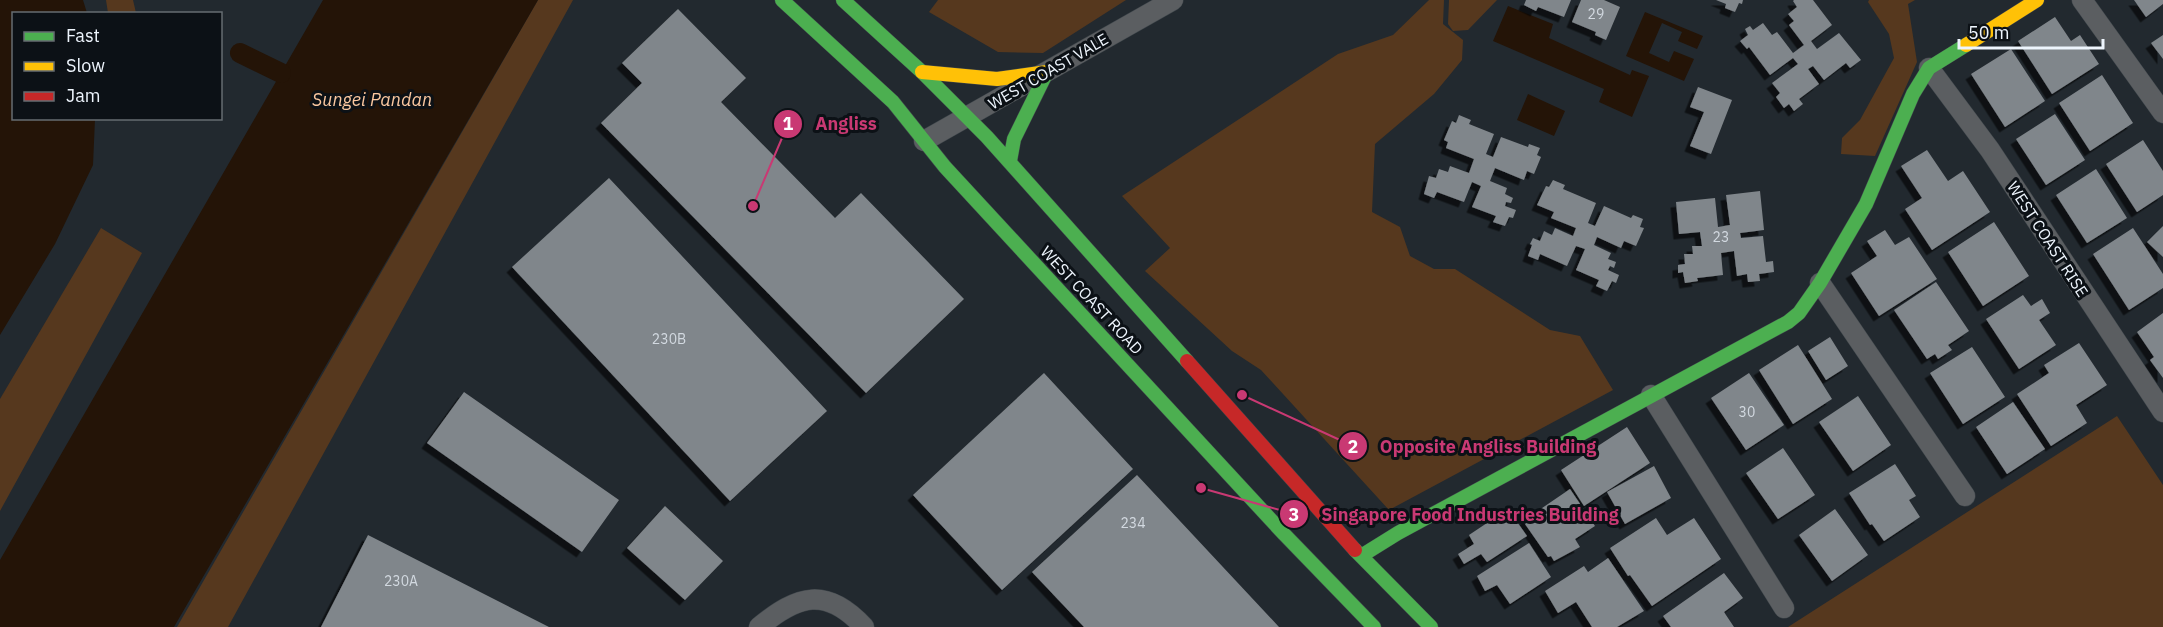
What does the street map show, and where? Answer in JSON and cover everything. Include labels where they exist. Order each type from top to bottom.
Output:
[{"type":"main road","name":"WEST COAST ROAD","points":[[782,0],[893,102],[945,166],[1276,525],[1374,627]]},
{"type":"main road","name":"WEST COAST ROAD","points":[[843,0],[922,72],[1010,161],[1361,556],[1431,627]]},
{"type":"main road","points":[[1361,556],[1398,533],[1788,322],[1799,313],[1820,283],[1866,204],[1913,94],[1929,68],[2037,0]]},
{"type":"main road","points":[[922,72],[997,79],[1047,72]]},
{"type":"main road","points":[[1010,161],[1014,139],[1047,72]]},
{"type":"street","name":"WEST COAST VALE","points":[[924,141],[1173,0]]},
{"type":"street","points":[[2082,0],[2163,113]]},
{"type":"street","name":"WEST COAST RISE","points":[[1929,68],[1996,159],[2163,412]]},
{"type":"street","points":[[1820,283],[1965,496]]},
{"type":"street","points":[[1652,395],[1784,608]]},
{"type":"street","points":[[759,627],[775,614],[798,602],[818,598],[832,602],[857,619],[864,627]]},
{"type":"shaded area","points":[[106,0],[133,0],[136,12],[108,12]]},
{"type":"shaded area","points":[[538,0],[573,0],[228,627],[177,627]]},
{"type":"shaded area","points":[[938,0],[1126,0],[1043,53],[998,52],[929,12]]},
{"type":"shaded area","points":[[1429,0],[1444,0],[1443,24],[1463,40],[1462,60],[1434,94],[1375,144],[1372,212],[1400,227],[1410,256],[1434,269],[1455,269],[1550,330],[1580,336],[1613,390],[1389,510],[1261,370],[1232,351],[1145,271],[1170,248],[1122,196],[1338,54],[1393,35]]},
{"type":"shaded area","points":[[1449,0],[1497,0],[1468,30],[1453,31],[1448,24]]},
{"type":"shaded area","points":[[1869,0],[1915,0],[1908,4],[1917,62],[1875,156],[1841,154],[1842,138],[1860,120],[1894,58],[1889,34],[1868,2]]},
{"type":"shaded area","points":[[101,228],[142,253],[0,511],[0,399]]},
{"type":"shaded area","points":[[2117,416],[2163,485],[2163,627],[1788,627]]},
{"type":"water","points":[[0,0],[83,0],[87,12],[12,12],[12,120],[95,120],[93,165],[55,244],[0,335]]},
{"type":"water","name":"Sungei Pandan","points":[[323,0],[538,0],[174,627],[0,627],[0,560]]},
{"type":"water","points":[[1508,6],[1553,24],[1549,38],[1630,75],[1632,70],[1649,76],[1632,117],[1599,102],[1604,89],[1493,41]]},
{"type":"water","points":[[1645,12],[1703,36],[1697,49],[1678,41],[1682,32],[1662,23],[1649,53],[1669,62],[1674,51],[1694,59],[1684,81],[1626,56]]},
{"type":"water","points":[[1528,94],[1565,111],[1554,136],[1517,120]]},
{"type":"building","points":[[1526,0],[1571,0],[1564,17],[1538,7],[1536,11],[1524,5]]},
{"type":"building","points":[[1581,0],[1604,0],[1620,7],[1606,40],[1595,35],[1596,32],[1572,22]]},
{"type":"building","points":[[1716,0],[1743,0],[1735,12],[1725,8],[1726,4]]},
{"type":"building","points":[[1794,0],[1813,0],[1832,25],[1811,41],[1817,49],[1839,33],[1861,60],[1850,68],[1846,63],[1824,80],[1813,66],[1808,69],[1819,84],[1799,99],[1803,104],[1794,111],[1789,104],[1784,108],[1776,97],[1780,93],[1772,83],[1798,64],[1793,58],[1770,75],[1749,47],[1747,49],[1740,41],[1748,35],[1745,29],[1750,26],[1753,30],[1763,23],[1772,35],[1777,32],[1793,53],[1804,45],[1789,25],[1794,21],[1788,14],[1797,7]]},
{"type":"building","points":[[2134,0],[2163,0],[2163,4],[2146,17]]},
{"type":"building","points":[[678,9],[746,78],[721,102],[835,218],[861,193],[964,299],[866,393],[601,123],[642,83],[622,63]]},
{"type":"building","points":[[2055,17],[2071,41],[2080,35],[2099,64],[2052,94],[2018,41]]},
{"type":"building","points":[[2163,35],[2163,59],[2151,43]]},
{"type":"building","points":[[2011,49],[2045,101],[2005,127],[1971,74]]},
{"type":"building","points":[[2102,75],[2133,123],[2090,151],[2059,103]]},
{"type":"building","points":[[1698,87],[1732,100],[1711,154],[1690,146],[1704,112],[1690,107]]},
{"type":"building","points":[[2055,114],[2085,160],[2046,185],[2016,139]]},
{"type":"building","points":[[1459,115],[1471,120],[1469,124],[1494,134],[1486,154],[1493,157],[1501,137],[1528,147],[1529,144],[1540,148],[1537,155],[1541,157],[1534,174],[1527,171],[1524,180],[1495,168],[1490,181],[1507,188],[1505,194],[1513,198],[1511,203],[1506,202],[1505,206],[1516,210],[1513,218],[1509,217],[1505,226],[1493,222],[1496,216],[1472,207],[1481,186],[1472,182],[1464,202],[1437,192],[1434,198],[1424,194],[1429,176],[1436,178],[1439,169],[1448,172],[1450,166],[1469,173],[1474,159],[1446,148],[1448,142],[1444,140],[1452,121],[1456,123]]},
{"type":"building","points":[[2143,140],[2163,171],[2163,195],[2137,212],[2106,164]]},
{"type":"building","points":[[1927,150],[1948,181],[1963,171],[1990,212],[1932,250],[1905,209],[1922,198],[1901,166]]},
{"type":"building","points":[[2096,169],[2127,218],[2087,243],[2056,195]]},
{"type":"building","points":[[609,178],[827,411],[730,501],[512,267]]},
{"type":"building","points":[[1553,180],[1565,185],[1563,189],[1596,203],[1588,223],[1595,226],[1604,206],[1631,218],[1633,215],[1643,219],[1640,227],[1644,228],[1636,246],[1624,241],[1621,248],[1597,237],[1594,245],[1611,253],[1608,259],[1616,262],[1614,268],[1610,266],[1608,270],[1619,275],[1616,283],[1612,281],[1607,291],[1596,286],[1599,280],[1576,270],[1585,249],[1576,246],[1567,266],[1540,254],[1538,260],[1528,256],[1533,238],[1540,241],[1544,231],[1552,235],[1555,228],[1573,236],[1576,228],[1551,218],[1554,212],[1537,205],[1546,186],[1549,187]]},
{"type":"building","points":[[1760,191],[1764,230],[1740,233],[1741,238],[1763,236],[1766,262],[1773,261],[1774,272],[1759,274],[1760,281],[1748,282],[1747,274],[1737,276],[1734,251],[1721,253],[1723,275],[1697,278],[1698,281],[1685,283],[1683,272],[1678,273],[1678,265],[1685,264],[1684,254],[1693,254],[1692,246],[1702,246],[1700,232],[1679,234],[1676,202],[1715,198],[1718,227],[1730,225],[1726,195]]},
{"type":"building","points":[[1994,222],[2029,276],[1983,306],[1948,252]]},
{"type":"building","points":[[2163,226],[2163,257],[2147,242]]},
{"type":"building","points":[[2133,228],[2163,274],[2163,288],[2129,310],[2093,254]]},
{"type":"building","points":[[1885,230],[1895,245],[1909,237],[1937,279],[1879,316],[1851,273],[1877,256],[1867,241]]},
{"type":"building","points":[[1936,282],[1969,331],[1948,345],[1952,350],[1938,359],[1935,354],[1927,359],[1894,310]]},
{"type":"building","points":[[2023,295],[2031,306],[2042,299],[2050,313],[2039,320],[2056,345],[2019,369],[1986,319]]},
{"type":"building","points":[[2163,313],[2163,378],[2150,360],[2154,357],[2137,332]]},
{"type":"building","points":[[1830,337],[1848,366],[1826,380],[1808,351]]},
{"type":"building","points":[[2079,343],[2107,385],[2076,405],[2087,423],[2051,446],[2017,394],[2049,373],[2044,365]]},
{"type":"building","points":[[1798,345],[1832,399],[1793,424],[1759,370]]},
{"type":"building","points":[[1972,347],[2005,397],[1963,424],[1930,373]]},
{"type":"building","points":[[1044,373],[1133,469],[1002,590],[913,495]]},
{"type":"building","points":[[1749,373],[1784,425],[1746,450],[1711,398]]},
{"type":"building","points":[[464,392],[619,500],[582,552],[427,443]]},
{"type":"building","points":[[1858,396],[1891,445],[1853,471],[1819,422]]},
{"type":"building","points":[[2013,402],[2045,449],[2007,474],[1976,427]]},
{"type":"building","points":[[1627,427],[1650,463],[1584,506],[1561,470]]},
{"type":"building","points":[[1783,448],[1815,495],[1778,519],[1746,473]]},
{"type":"building","points":[[1895,464],[1916,496],[1909,500],[1920,517],[1884,541],[1872,524],[1870,525],[1849,493]]},
{"type":"building","points":[[1654,466],[1671,498],[1625,524],[1607,492]]},
{"type":"building","points":[[1137,475],[1279,627],[1084,627],[1032,572]]},
{"type":"building","points":[[1570,489],[1595,526],[1575,539],[1580,547],[1554,561],[1551,556],[1548,557],[1523,521]]},
{"type":"building","points":[[665,506],[723,561],[685,600],[627,548]]},
{"type":"building","points":[[1508,509],[1527,536],[1487,562],[1481,554],[1464,564],[1458,554],[1474,544],[1469,535]]},
{"type":"building","points":[[1835,509],[1868,555],[1832,581],[1799,535]]},
{"type":"building","points":[[1656,518],[1667,535],[1694,518],[1721,559],[1652,606],[1630,575],[1628,576],[1610,548]]},
{"type":"building","points":[[368,535],[549,627],[321,627]]},
{"type":"building","points":[[1529,543],[1551,577],[1510,604],[1497,585],[1485,591],[1477,576]]},
{"type":"building","points":[[1608,558],[1644,611],[1617,627],[1592,627],[1576,602],[1558,613],[1545,591],[1584,566],[1588,572]]},
{"type":"building","points":[[1724,573],[1743,598],[1724,612],[1734,627],[1671,627],[1663,616]]},
{"type":"waterway","points":[[240,53],[281,73]]},
{"type":"traffic: fast","points":[[782,0],[893,102],[945,167],[1284,534],[1374,627]]},
{"type":"traffic: fast","points":[[843,0],[922,72],[987,137],[1187,361]]},
{"type":"traffic: fast","points":[[1361,556],[1398,533],[1788,322],[1799,313],[1820,283],[1866,204],[1913,94],[1929,68],[1966,45]]},
{"type":"traffic: fast","points":[[1010,161],[1014,139],[1047,72]]},
{"type":"traffic: fast","points":[[1355,550],[1431,627]]},
{"type":"traffic: slow","points":[[1966,45],[2037,0]]},
{"type":"traffic: slow","points":[[922,72],[997,79],[1047,72]]},
{"type":"traffic: jam","points":[[1187,361],[1355,550]]},
{"type":"place","name":"Angliss","points":[[753,206]]},
{"type":"place","name":"Opposite Angliss Building","points":[[1242,395]]},
{"type":"place","name":"Singapore Food Industries Building","points":[[1201,488]]}]
